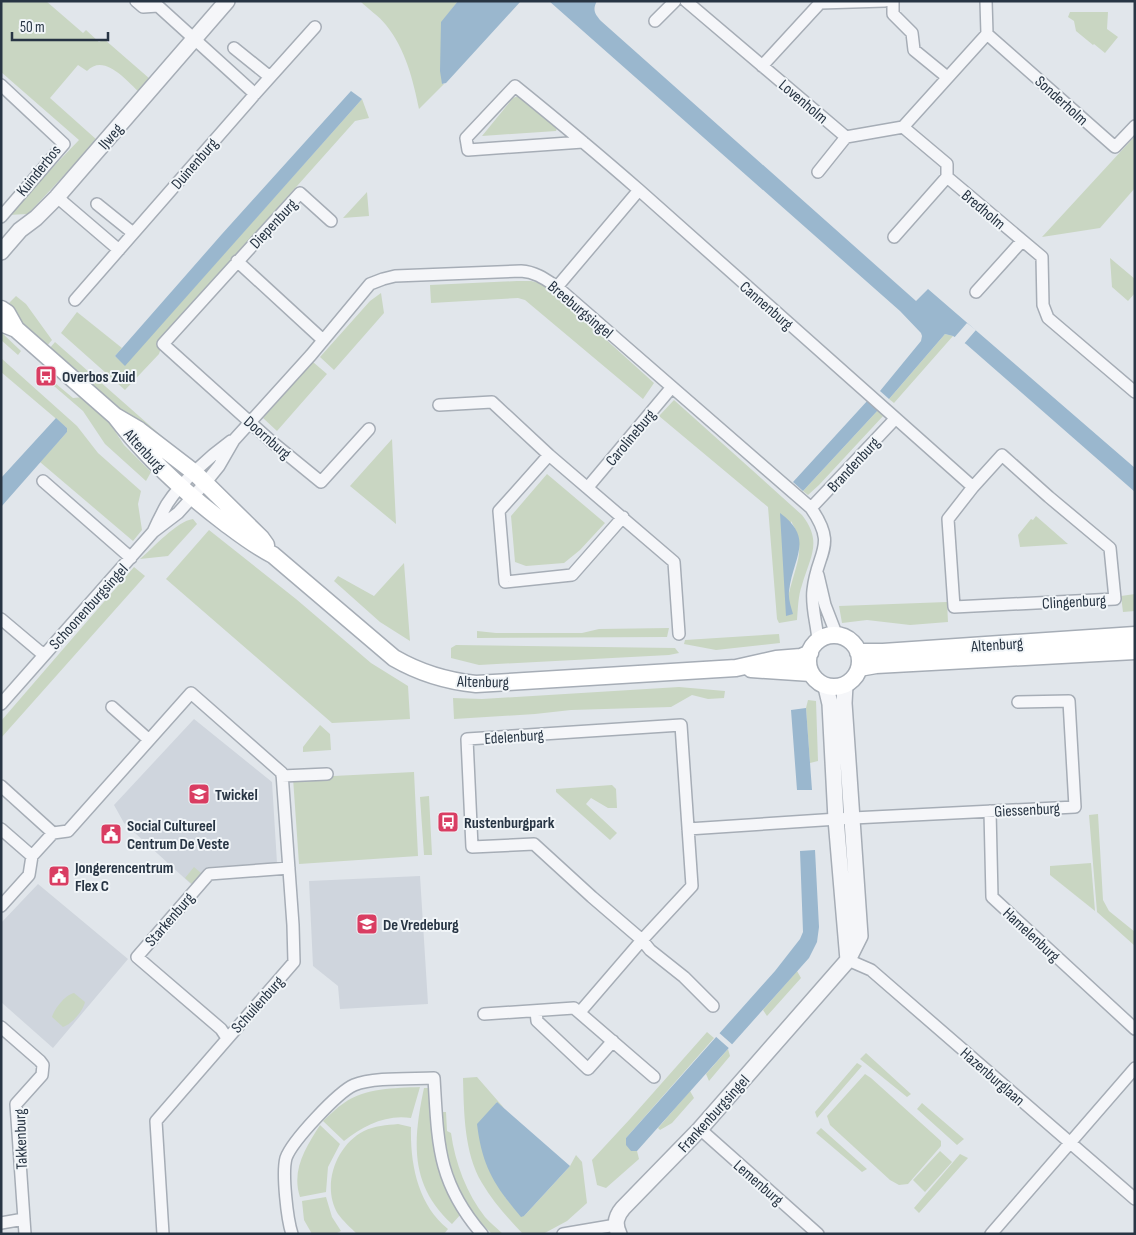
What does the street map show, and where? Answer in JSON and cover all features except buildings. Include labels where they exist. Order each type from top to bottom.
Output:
[{"type":"main road","name":"Altenburg","points":[[1,309],[7,313],[9,326],[115,416],[139,430],[200,477],[261,538],[273,555]]},
{"type":"main road","name":"Altenburg","points":[[115,416],[131,438],[186,492],[256,546],[273,555],[394,658],[411,668],[456,682],[476,684],[736,668],[811,673]]},
{"type":"main road","name":"Altenburg","points":[[859,660],[883,652],[1135,635]]},
{"type":"main road","points":[[828,636],[838,636],[850,641],[859,660],[856,676],[845,685],[826,687],[818,682],[811,673],[808,664],[814,647],[828,636]]},
{"type":"main road","name":"Altenburg","points":[[736,668],[776,659],[801,657],[814,647]]},
{"type":"main road","name":"Altenburg","points":[[859,660],[876,665],[1135,651]]},
{"type":"street","points":[[136,1],[143,7],[158,3],[255,94]]},
{"type":"street","name":"IJweg","points":[[1,252],[20,230],[36,218],[57,197],[227,1]]},
{"type":"street","points":[[655,21],[675,1]]},
{"type":"street","name":"Lovenholm","points":[[686,1],[846,137]]},
{"type":"street","points":[[762,66],[820,3],[885,1]]},
{"type":"street","points":[[893,1],[893,14],[912,33],[914,50],[947,77]]},
{"type":"street","points":[[818,172],[846,137],[903,127],[987,34],[986,1]]},
{"type":"street","name":"Duinenburg","points":[[75,300],[315,27]]},
{"type":"street","name":"Sonderholm","points":[[987,34],[1115,147],[1135,126]]},
{"type":"street","points":[[234,48],[270,77]]},
{"type":"street","name":"Kuinderbos","points":[[1,85],[64,144],[1,217]]},
{"type":"street","name":"Cannenburg","points":[[583,142],[468,150],[466,138],[515,86],[583,142],[639,190],[896,419]]},
{"type":"street","name":"Bredholm","points":[[894,237],[947,178],[947,164],[903,127]]},
{"type":"street","name":"Bredholm","points":[[947,178],[1042,257],[1043,305],[1048,318],[1135,392]]},
{"type":"street","points":[[557,287],[639,190]]},
{"type":"street","name":"Diepenburg","points":[[163,344],[300,193],[331,221]]},
{"type":"street","points":[[57,197],[118,250]]},
{"type":"street","points":[[97,204],[133,234]]},
{"type":"street","name":"IJweg","points":[[1,236],[20,230]]},
{"type":"street","name":"Bredholm","points":[[976,292],[1022,240]]},
{"type":"street","name":"Diepenburg","points":[[238,261],[323,340]]},
{"type":"street","name":"Breeburgsingel","points":[[186,492],[200,477],[219,466],[234,440],[370,284],[383,278],[419,275],[532,272],[557,287],[811,508],[821,523],[825,534],[824,548],[813,590],[814,647]]},
{"type":"street","name":"Doornburg","points":[[163,344],[250,422],[321,482],[368,429]]},
{"type":"street","name":"Carolineburg","points":[[588,487],[672,387]]},
{"type":"street","points":[[439,405],[492,402],[549,455],[674,562],[679,634]]},
{"type":"street","points":[[896,419],[973,487]]},
{"type":"street","name":"Brandenburg","points":[[811,508],[896,419]]},
{"type":"street","points":[[549,455],[500,511],[505,582],[572,575],[623,518]]},
{"type":"street","name":"Clingenburg","points":[[1002,455],[1110,548],[1114,599],[954,606],[948,519],[973,487],[1002,455]]},
{"type":"street","name":"Schoonenburgsingel","points":[[43,480],[130,558]]},
{"type":"street","name":"Schoonenburgsingel","points":[[1,704],[153,532],[167,504],[186,492]]},
{"type":"street","name":"Breeburgsingel","points":[[818,570],[824,605],[838,636]]},
{"type":"street","name":"Schoonenburgsingel","points":[[1,619],[45,654]]},
{"type":"street","name":"Frankenburgsingel","points":[[563,1234],[618,1229],[616,1216],[700,1129],[848,960],[860,936],[844,703],[845,685]]},
{"type":"street","points":[[826,687],[830,704],[836,819],[848,960]]},
{"type":"street","points":[[1,906],[29,875],[32,856],[53,833],[68,831],[190,693],[279,770],[282,776],[328,774]]},
{"type":"street","name":"Giessenburg","points":[[836,819],[1075,807],[1069,701],[1018,702]]},
{"type":"street","points":[[112,707],[148,739]]},
{"type":"street","name":"Edelenburg","points":[[580,1012],[642,940],[692,886],[681,725],[467,739],[472,847],[534,844],[642,940],[650,950],[684,977],[713,1006]]},
{"type":"street","name":"Schuilenburg","points":[[163,1234],[156,1121],[294,962],[282,776]]},
{"type":"street","points":[[1,786],[53,833]]},
{"type":"street","name":"Hamelenburg","points":[[990,811],[992,897],[1135,1029]]},
{"type":"street","points":[[688,829],[836,819]]},
{"type":"street","points":[[1,828],[32,856]]},
{"type":"street","name":"Starkenburg","points":[[227,1038],[221,1029],[137,957],[209,874],[289,868]]},
{"type":"street","name":"Hazenburglaan","points":[[848,960],[871,970],[1135,1199]]},
{"type":"street","points":[[484,1014],[574,1008],[654,1077]]},
{"type":"street","points":[[536,1011],[537,1020],[588,1069],[613,1041]]},
{"type":"street","name":"Takkenburg","points":[[1,1027],[43,1065],[42,1075],[16,1104],[24,1219]]},
{"type":"street","points":[[991,1234],[1135,1068]]},
{"type":"street","points":[[292,1234],[288,1224],[285,1175],[286,1157],[316,1118],[345,1090],[355,1084],[369,1081],[434,1078],[438,1146],[445,1173],[465,1214],[482,1234]]},
{"type":"street","name":"Lemenburg","points":[[700,1129],[818,1234]]},
{"type":"street","points":[[1,1223],[24,1219],[26,1234]]},
{"type":"shaded area","name":"Twickel","points":[[194,719],[272,782],[277,863],[208,867],[192,885],[124,823],[114,805]]},
{"type":"shaded area","name":"De Vredeburg","points":[[420,876],[428,1004],[340,1009],[338,986],[313,966],[309,881]]},
{"type":"shaded area","points":[[38,884],[128,959],[53,1048],[1,1002],[1,923]]},
{"type":"green space","points":[[1,1],[46,1],[83,33],[86,30],[99,42],[104,39],[150,79],[139,92],[115,70],[100,65],[94,66],[87,71],[78,65],[50,98],[97,140],[28,214],[7,215],[79,140],[1,72]]},
{"type":"green space","points":[[360,1],[458,1],[441,23],[442,84],[444,84],[419,109],[411,76],[399,45],[383,22]]},
{"type":"green space","points":[[1070,12],[1108,12],[1107,29],[1118,37],[1105,53],[1076,31],[1074,21],[1068,17]]},
{"type":"green space","points":[[522,96],[557,128],[556,131],[482,136],[513,98]]},
{"type":"green space","points":[[362,99],[369,118],[355,121],[166,333],[159,354],[125,390],[61,333],[77,312],[122,348],[115,356],[125,365]]},
{"type":"green space","points":[[1135,136],[1135,188],[1100,228],[1042,237]]},
{"type":"green space","points":[[367,192],[369,216],[343,218]]},
{"type":"green space","points":[[1110,258],[1135,279],[1135,293],[1128,301],[1112,287]]},
{"type":"green space","points":[[517,281],[540,283],[560,298],[654,383],[643,399],[525,300],[518,298],[431,303],[430,285]]},
{"type":"green space","points":[[381,293],[384,313],[334,370],[320,357],[370,301]]},
{"type":"green space","points":[[16,296],[26,304],[52,340],[46,347],[25,328],[6,306]]},
{"type":"green space","points":[[1,332],[21,351],[18,355],[1,340]]},
{"type":"green space","points":[[945,334],[953,336],[894,403],[889,399]]},
{"type":"green space","points":[[55,342],[173,446],[171,450],[114,406],[49,349]]},
{"type":"green space","points":[[1,358],[77,426],[98,453],[141,491],[138,504],[142,530],[133,541],[40,462],[67,432],[67,428],[1,372]]},
{"type":"green space","points":[[313,362],[327,374],[277,431],[263,418]]},
{"type":"green space","points":[[49,378],[73,398],[84,397],[105,416],[124,445],[151,472],[146,481],[105,444],[83,411],[47,380]]},
{"type":"green space","points":[[674,400],[802,515],[812,533],[813,550],[798,602],[797,620],[779,623],[777,619],[768,507],[659,416]],"holes":[[[791,521],[796,531],[799,556],[789,593]]]},
{"type":"green space","points":[[879,409],[884,415],[819,485],[808,495],[803,491]]},
{"type":"green space","points":[[392,439],[396,524],[350,486]]},
{"type":"green space","points":[[547,474],[605,523],[580,550],[564,563],[526,566],[515,562],[511,516]]},
{"type":"green space","points":[[1036,516],[1068,544],[1020,547],[1018,535],[1031,519],[1033,520]]},
{"type":"green space","points":[[193,519],[197,524],[168,556],[140,559],[165,536],[180,525]]},
{"type":"green space","points":[[209,530],[296,599],[371,663],[408,686],[410,719],[332,723],[166,579]]},
{"type":"green space","points":[[404,563],[410,641],[380,622],[334,581],[338,576],[374,596]]},
{"type":"green space","points":[[134,567],[145,576],[1,738],[1,721]]},
{"type":"green space","points":[[1135,594],[1135,611],[1123,612],[1121,596]]},
{"type":"green space","points":[[947,602],[948,622],[910,625],[867,620],[842,623],[839,606]]},
{"type":"green space","points":[[669,628],[667,637],[477,638],[477,631],[496,633],[582,633],[599,629]]},
{"type":"green space","points":[[779,634],[780,643],[716,650],[684,644],[685,640]]},
{"type":"green space","points":[[456,645],[675,648],[679,653],[479,665],[451,658],[451,648]]},
{"type":"green space","points":[[679,687],[725,691],[724,698],[708,699],[692,695],[671,707],[571,710],[454,719],[453,698],[482,699]]},
{"type":"green space","points":[[808,700],[816,701],[818,761],[810,763],[806,708]]},
{"type":"green space","points":[[320,725],[330,734],[331,750],[303,752],[303,747]]},
{"type":"green space","points":[[414,772],[418,856],[299,864],[293,778]]},
{"type":"green space","points":[[612,785],[616,789],[617,808],[608,808],[591,798],[586,804],[617,833],[610,840],[556,792],[556,789]]},
{"type":"green space","points":[[429,796],[432,855],[424,855],[420,797]]},
{"type":"green space","points":[[1098,814],[1103,900],[1109,911],[1135,932],[1135,946],[1097,912],[1089,815]]},
{"type":"green space","points":[[1091,863],[1095,911],[1050,875],[1050,866]]},
{"type":"green space","points":[[194,867],[201,873],[192,884],[185,878]]},
{"type":"green space","points":[[797,971],[801,978],[767,1016],[763,1010]]},
{"type":"green space","points":[[74,993],[85,1002],[77,1017],[63,1027],[52,1017],[61,1002],[67,996]]},
{"type":"green space","points":[[707,1032],[714,1038],[626,1138],[631,1151],[637,1151],[639,1159],[606,1188],[597,1185],[592,1160]]},
{"type":"green space","points":[[728,1049],[730,1056],[709,1081],[706,1074]]},
{"type":"green space","points":[[866,1053],[911,1094],[907,1097],[860,1059]]},
{"type":"green space","points":[[857,1063],[862,1066],[817,1118],[815,1112]]},
{"type":"green space","points":[[865,1074],[941,1141],[941,1146],[908,1184],[899,1185],[890,1180],[830,1125],[827,1116]]},
{"type":"green space","points":[[477,1077],[504,1108],[496,1102],[505,1197],[521,1216],[524,1216],[570,1166],[576,1155],[582,1162],[587,1203],[567,1221],[543,1234],[523,1234],[491,1197],[476,1171],[468,1146],[466,1132],[463,1078]]},
{"type":"green space","points":[[420,1087],[411,1118],[393,1118],[375,1122],[344,1141],[323,1121],[341,1105],[361,1094],[380,1090]]},
{"type":"green space","points":[[424,1088],[428,1088],[434,1140],[461,1214],[452,1224],[438,1209],[428,1194],[421,1178],[417,1144],[420,1107]]},
{"type":"green space","points":[[690,1091],[694,1098],[672,1123],[660,1130],[658,1128]]},
{"type":"green space","points":[[922,1103],[964,1139],[957,1145],[917,1109]]},
{"type":"green space","points":[[441,1112],[446,1112],[447,1131],[451,1133],[455,1156],[467,1188],[485,1217],[503,1234],[492,1234],[475,1217],[457,1185],[445,1147]]},
{"type":"green space","points":[[398,1124],[411,1127],[412,1155],[418,1183],[429,1208],[448,1229],[444,1234],[357,1234],[340,1217],[333,1203],[331,1179],[339,1156],[346,1146],[354,1137],[368,1129]]},
{"type":"green space","points":[[320,1125],[340,1144],[328,1167],[326,1192],[300,1197],[297,1177],[301,1159]]},
{"type":"green space","points":[[821,1128],[867,1169],[862,1172],[816,1133]]},
{"type":"green space","points":[[940,1151],[952,1162],[925,1192],[913,1180]]},
{"type":"green space","points":[[960,1154],[968,1158],[919,1213],[914,1208]]},
{"type":"green space","points":[[326,1197],[332,1217],[341,1231],[335,1234],[312,1234],[304,1220],[302,1201]]},
{"type":"water","points":[[458,1],[521,1],[446,83],[442,84],[440,71],[441,22]]},
{"type":"water","points":[[549,1],[597,1],[595,12],[601,21],[916,301],[928,289],[1135,468],[1135,492],[966,344],[953,336],[945,334],[889,399],[880,391],[921,341],[921,333],[900,311]]},
{"type":"water","points":[[351,91],[362,99],[125,366],[115,356]]},
{"type":"water","points":[[868,400],[879,409],[803,491],[793,482]]},
{"type":"water","points":[[56,418],[67,428],[67,432],[1,507],[1,478]]},
{"type":"water","points":[[780,513],[791,522],[797,531],[799,540],[799,549],[789,591],[789,600],[793,614],[786,616]]},
{"type":"water","points":[[806,708],[812,790],[797,790],[791,710]]},
{"type":"water","points":[[815,850],[819,927],[817,942],[809,958],[637,1151],[631,1151],[626,1145],[626,1138],[775,971],[800,939],[803,932],[800,851]]},
{"type":"water","points":[[497,1102],[570,1166],[521,1217],[503,1195],[491,1174],[479,1139],[477,1124]]},
{"type":"pier","points":[[967,323],[976,330],[963,345],[953,339]]},
{"type":"pier","points":[[717,1031],[734,1046],[731,1050],[714,1035]]},
{"type":"place","name":"Overbos Zuid","points":[[46,376]]},
{"type":"place","name":"Twickel","points":[[199,794]]},
{"type":"place","name":"Rustenburgpark","points":[[448,822]]},
{"type":"place","name":"Social Cultureel Centrum De Veste","points":[[111,834]]},
{"type":"place","name":"Jongerencentrum Flex C","points":[[59,876]]},
{"type":"place","name":"De Vredeburg","points":[[367,924]]}]
